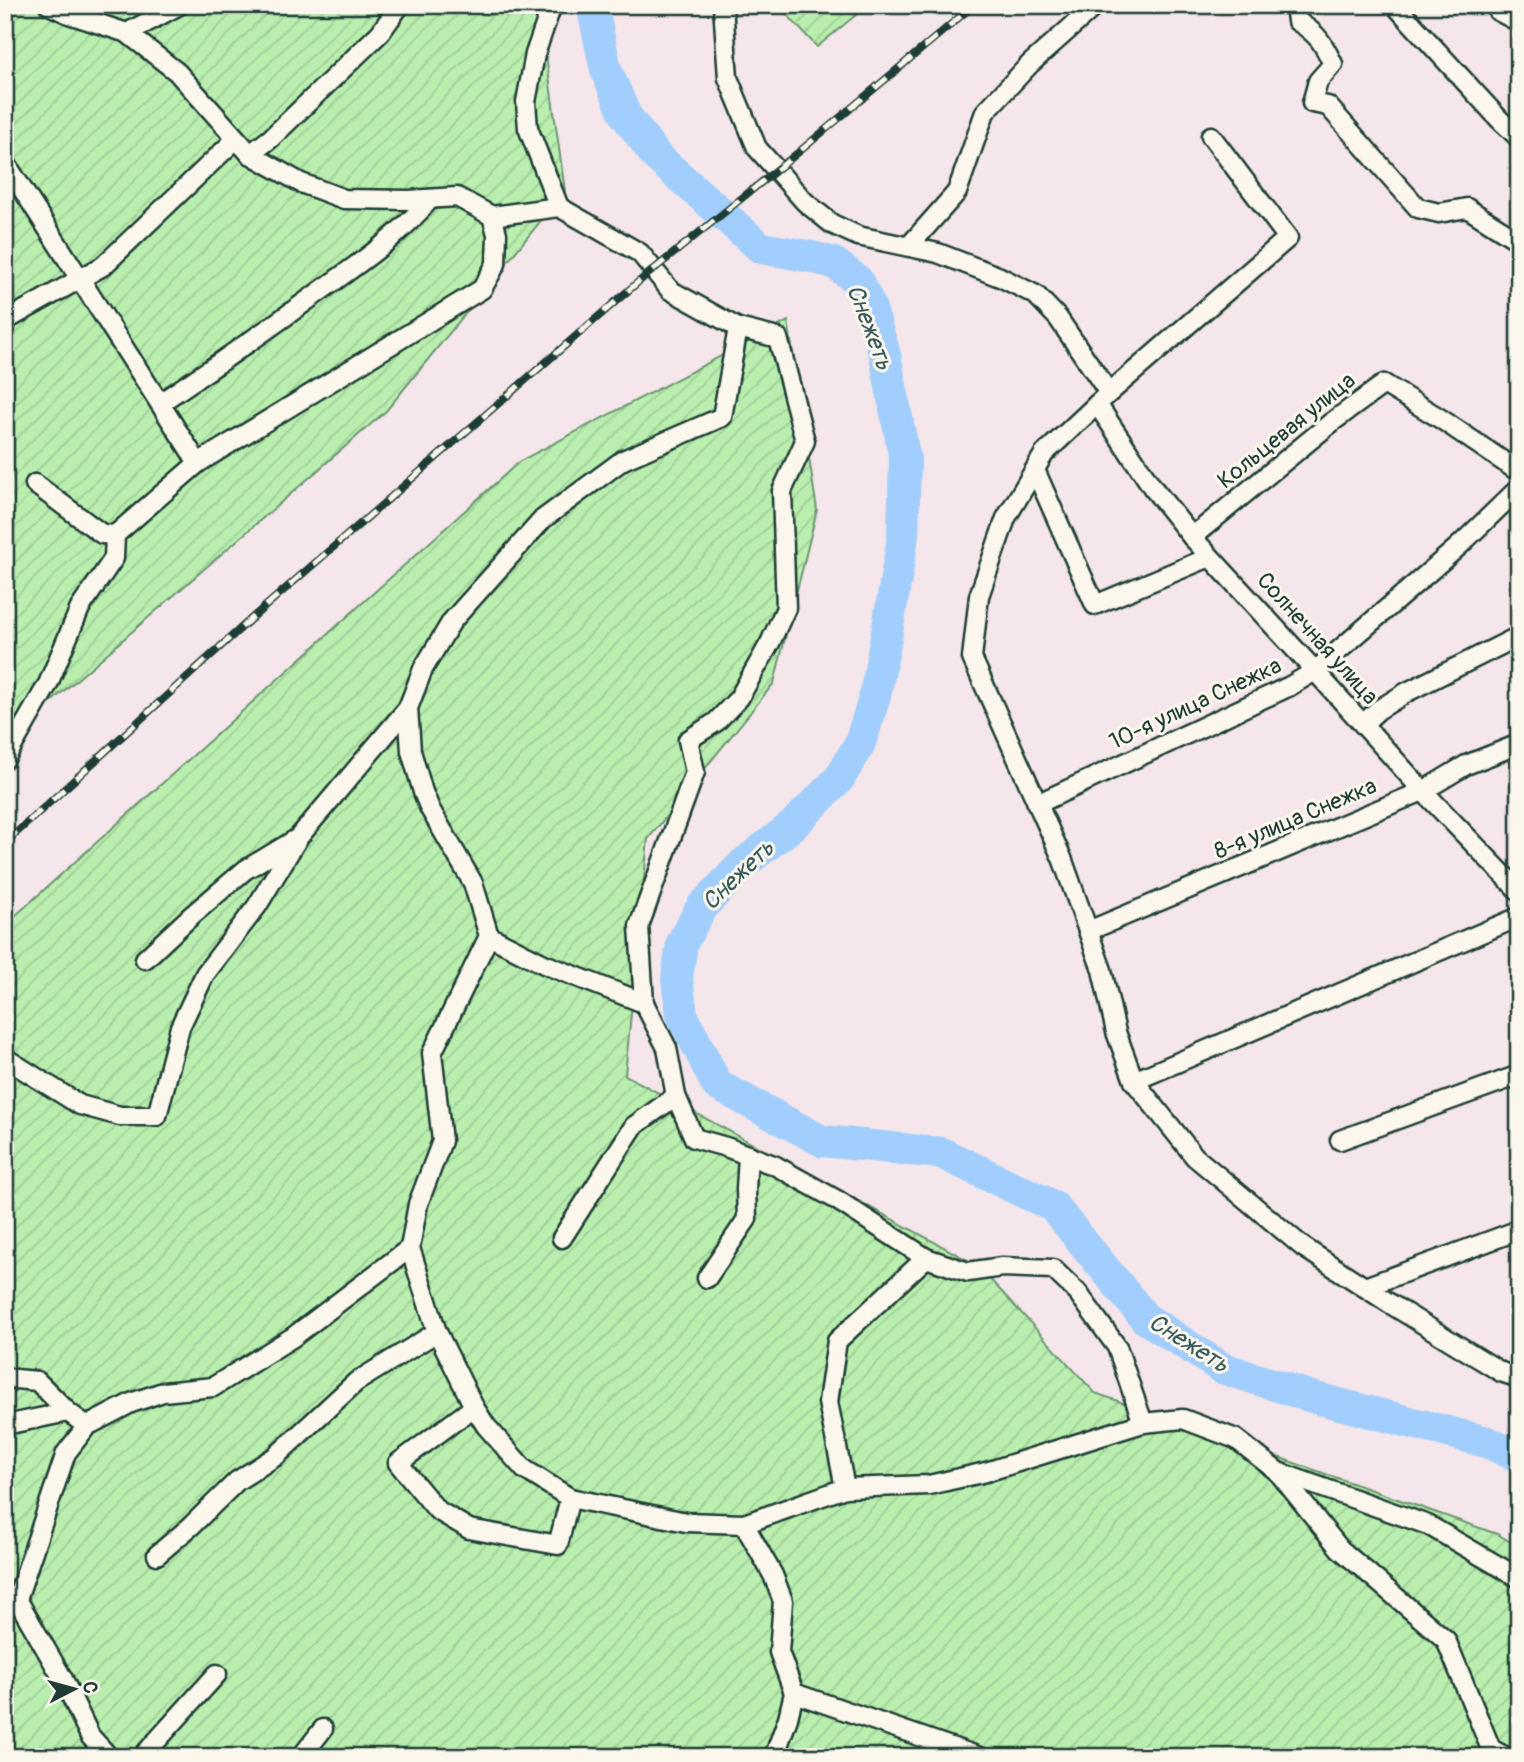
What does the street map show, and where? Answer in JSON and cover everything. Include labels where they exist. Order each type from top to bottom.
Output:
[{"type":"street","points":[[49,5],[127,33],[177,72],[250,154],[302,183],[344,199],[457,197],[492,216],[559,206]]},
{"type":"street","points":[[127,33],[179,5]]},
{"type":"street","points":[[250,154],[270,139],[380,33],[400,5]]},
{"type":"street","points":[[552,5],[535,54],[526,102],[528,128],[559,206],[640,253],[670,290],[738,328],[778,338],[805,441],[782,491],[786,608],[739,698],[716,722],[688,740],[695,772],[639,926],[645,1003],[667,1048],[676,1096],[694,1138],[776,1166],[837,1200],[926,1258],[968,1272],[1002,1267],[1053,1269],[1078,1293],[1116,1347],[1143,1423]]},
{"type":"street","name":"Солнечная улица","points":[[723,5],[728,78],[757,148],[805,202],[832,224],[859,236],[938,253],[1000,277],[1036,295],[1058,318],[1153,488],[1192,537],[1519,891]]},
{"type":"street","points":[[909,246],[957,192],[985,112],[1030,64],[1096,5]]},
{"type":"street","points":[[1295,5],[1297,21],[1311,29],[1323,44],[1333,64],[1318,81],[1312,103],[1328,106],[1419,208],[1439,214],[1466,208],[1519,241]]},
{"type":"street","points":[[1395,5],[1519,138]]},
{"type":"street","points":[[1498,11],[1519,22]]},
{"type":"street","points":[[1212,136],[1287,238],[1044,454],[1006,518],[979,596],[972,658],[1062,858],[1102,970],[1116,1032],[1134,1081],[1195,1157],[1303,1247],[1501,1372],[1519,1378]]},
{"type":"street","points":[[5,321],[103,266],[236,139]]},
{"type":"street","points":[[5,162],[198,463]]},
{"type":"street","points":[[160,403],[232,355],[375,252],[418,214],[430,199]]},
{"type":"street","points":[[35,484],[102,534],[115,535],[198,463],[482,289],[496,264],[497,234],[492,216]]},
{"type":"street","points":[[5,1058],[80,1105],[120,1116],[157,1116],[180,1027],[205,974],[257,906],[298,838],[408,708],[423,669],[452,621],[543,519],[623,460],[722,417],[738,328]]},
{"type":"street","name":"Кольцевая улица","points":[[1192,537],[1332,422],[1384,384],[1519,472]]},
{"type":"street","points":[[1035,470],[1095,605],[1210,557]]},
{"type":"street","name":"10-я улица Снежка","points":[[1037,804],[1290,686],[1315,671],[1459,546],[1519,488]]},
{"type":"street","points":[[5,759],[48,684],[80,608],[114,558],[115,535]]},
{"type":"street","points":[[1363,724],[1378,710],[1407,692],[1519,636]]},
{"type":"street","points":[[408,708],[411,751],[423,792],[473,883],[489,936],[432,1053],[442,1141],[418,1204],[410,1248],[437,1332],[474,1407],[486,1426],[524,1469],[570,1498],[686,1522],[744,1524],[845,1488],[929,1485],[986,1472],[1143,1423],[1183,1419],[1236,1439],[1278,1472],[1340,1549],[1446,1640],[1491,1749],[1506,1757]]},
{"type":"street","name":"8-я улица Снежка","points":[[1088,931],[1423,790],[1466,765],[1519,744]]},
{"type":"street","points":[[145,958],[245,870],[298,838]]},
{"type":"street","points":[[1134,1081],[1519,917]]},
{"type":"street","points":[[489,936],[544,964],[645,1003]]},
{"type":"street","points":[[1340,1140],[1519,1075]]},
{"type":"street","points":[[562,1238],[634,1126],[676,1096]]},
{"type":"street","points":[[707,1278],[747,1219],[748,1155]]},
{"type":"street","points":[[1365,1287],[1519,1230]]},
{"type":"street","points":[[109,1757],[90,1737],[63,1679],[17,1599],[66,1452],[87,1426],[131,1403],[163,1392],[213,1387],[293,1337],[410,1248]]},
{"type":"street","points":[[845,1488],[828,1402],[837,1341],[926,1258]]},
{"type":"street","points":[[157,1555],[191,1527],[237,1481],[276,1456],[356,1382],[437,1332]]},
{"type":"street","points":[[5,1378],[37,1381],[68,1412],[87,1426]]},
{"type":"street","points":[[474,1407],[398,1463],[437,1510],[469,1529],[558,1545],[570,1498]]},
{"type":"street","points":[[5,1425],[68,1412]]},
{"type":"street","points":[[1278,1472],[1428,1525],[1519,1578]]},
{"type":"street","points":[[744,1524],[773,1575],[783,1601],[779,1652],[793,1693],[788,1718],[774,1757]]},
{"type":"street","points":[[142,1757],[217,1674]]},
{"type":"street","points":[[793,1693],[980,1757]]},
{"type":"street","points":[[301,1757],[323,1729]]},
{"type":"green space","points":[[5,5],[539,5],[565,191],[386,411],[5,742]]},
{"type":"green space","points":[[778,5],[868,5],[817,47]]},
{"type":"green space","points":[[788,321],[817,510],[774,683],[648,839],[625,1075],[977,1265],[1095,1393],[1497,1534],[1519,1547],[1519,1757],[5,1757],[5,925],[520,461]]},
{"type":"waterway","name":"Снежеть","points":[[592,5],[606,70],[626,116],[657,157],[761,248],[834,263],[857,280],[870,306],[885,355],[905,460],[903,536],[875,696],[860,743],[839,779],[793,825],[743,864],[701,908],[682,943],[677,979],[682,1015],[717,1085],[822,1141],[941,1153],[1053,1206],[1145,1318],[1222,1368],[1312,1397],[1487,1442],[1519,1457]]},
{"type":"railway","points":[[5,843],[253,617],[637,283],[974,5]]}]
